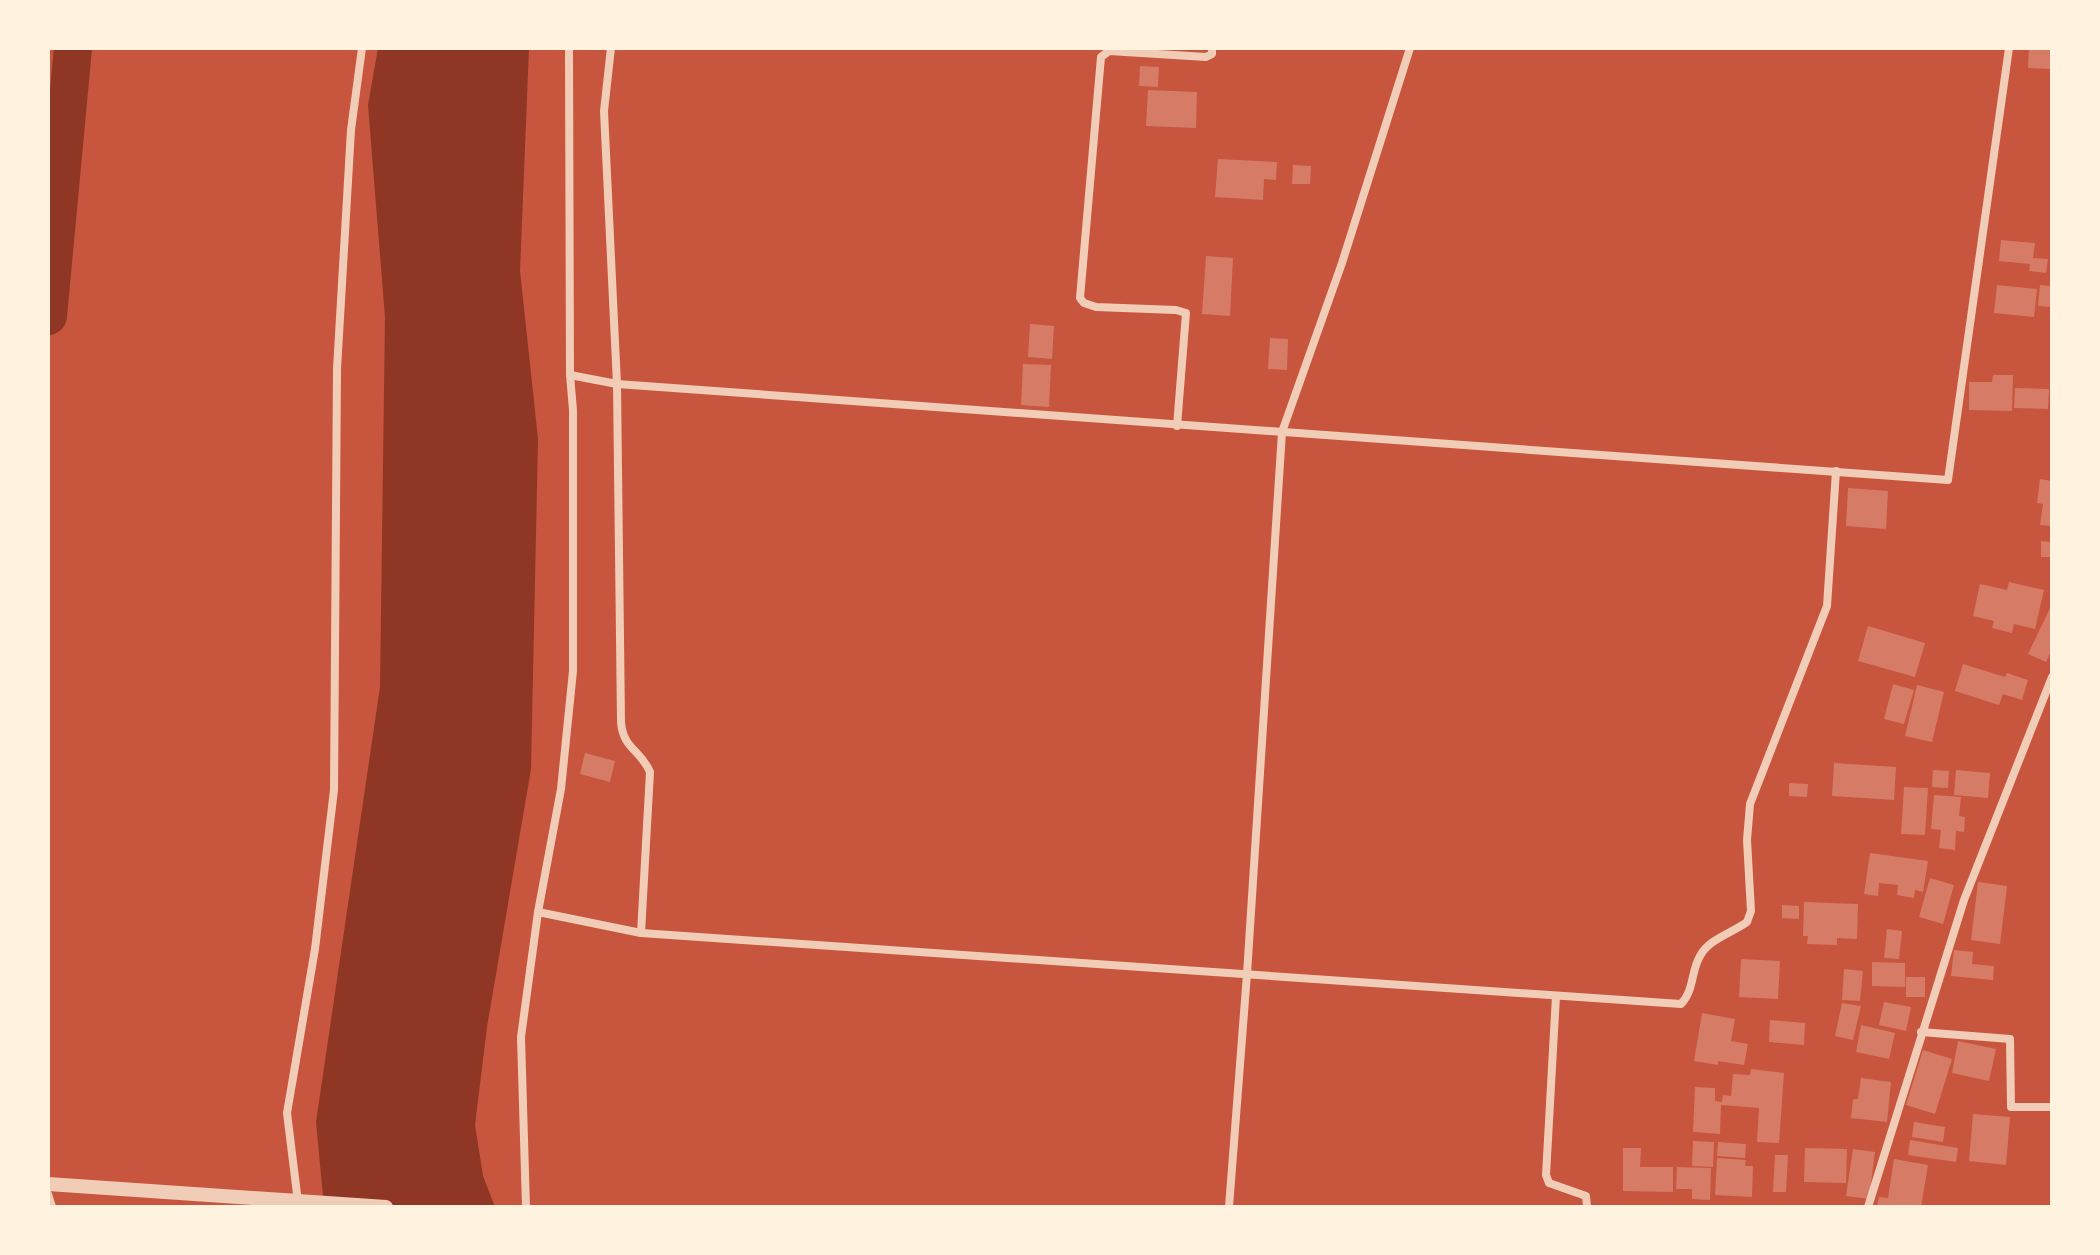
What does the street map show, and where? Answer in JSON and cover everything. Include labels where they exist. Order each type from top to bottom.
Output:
[{"type":"street","points":[[298,1204],[287,1113],[315,949],[334,790],[337,369],[351,130],[362,48]]},
{"type":"street","points":[[526,1207],[521,1037],[538,912],[561,789],[573,671],[569,48]]},
{"type":"street","points":[[611,48],[604,111],[617,384],[621,734],[626,745],[647,765],[650,772],[641,933]]},
{"type":"street","points":[[1177,426],[1186,313],[1096,307],[1080,298],[1101,57],[1109,51],[1206,57],[1212,54],[1212,48]]},
{"type":"street","points":[[1229,1207],[1282,432],[1342,263],[1410,48]]},
{"type":"street","points":[[570,375],[617,384],[1948,480],[2009,48]]},
{"type":"street","points":[[538,912],[641,933],[1681,1004],[1688,995],[1699,956],[1712,942],[1747,922],[1751,911],[1747,840],[1750,804],[1827,606],[1836,471]]},
{"type":"street","points":[[1868,1207],[1964,900],[2052,677]]},
{"type":"street","points":[[1556,996],[1547,1181],[1586,1196],[1587,1207]]},
{"type":"street","points":[[1921,1032],[2010,1039],[2011,1107],[2052,1107]]},
{"type":"street","points":[[48,1184],[298,1204],[386,1207]]},
{"type":"street","points":[[48,1194],[52,1207]]},
{"type":"shaded area","points":[[378,48],[529,48],[520,271],[538,439],[531,769],[487,1027],[475,1125],[483,1176],[495,1207],[324,1207],[316,1122],[380,687],[385,317],[368,105]]},
{"type":"building","points":[[2029,48],[2052,48],[2052,69],[2028,68]]},
{"type":"building","points":[[1140,66],[1159,67],[1158,87],[1139,86]]},
{"type":"building","points":[[1148,90],[1197,92],[1196,128],[1146,126]]},
{"type":"building","points":[[1218,159],[1277,162],[1276,180],[1264,179],[1263,200],[1215,197]]},
{"type":"building","points":[[1293,165],[1311,166],[1310,184],[1292,184]]},
{"type":"building","points":[[2001,240],[2035,243],[2033,258],[2048,259],[2046,273],[2029,271],[2030,264],[1999,261]]},
{"type":"building","points":[[1206,256],[1233,258],[1230,316],[1202,314]]},
{"type":"building","points":[[1997,285],[2037,289],[2034,317],[1994,313]]},
{"type":"building","points":[[2040,285],[2052,286],[2052,307],[2038,306]]},
{"type":"building","points":[[1030,324],[1054,326],[1052,359],[1028,357]]},
{"type":"building","points":[[1270,338],[1288,339],[1287,370],[1268,369]]},
{"type":"building","points":[[1023,364],[1051,365],[1049,407],[1021,405]]},
{"type":"building","points":[[1993,375],[2013,375],[2012,411],[1969,410],[1969,382],[1992,382]]},
{"type":"building","points":[[2015,388],[2049,389],[2048,409],[2014,408]]},
{"type":"building","points":[[2040,479],[2052,481],[2052,526],[2040,525],[2043,504],[2037,503]]},
{"type":"building","points":[[1848,488],[1888,491],[1886,529],[1846,526]]},
{"type":"building","points":[[2041,541],[2052,542],[2052,557],[2041,557]]},
{"type":"building","points":[[2009,582],[2044,590],[2035,629],[2014,624],[2012,633],[1992,628],[1994,621],[1973,616],[1980,584],[2007,590]]},
{"type":"building","points":[[2052,604],[2052,649],[2046,662],[2028,654]]},
{"type":"building","points":[[1868,626],[1925,643],[1915,677],[1858,661]]},
{"type":"building","points":[[1963,664],[2005,677],[2007,673],[2028,680],[2022,700],[2003,694],[1999,705],[1955,691]]},
{"type":"building","points":[[1893,684],[1914,690],[1904,724],[1884,719]]},
{"type":"building","points":[[1917,685],[1944,692],[1932,742],[1905,736]]},
{"type":"building","points":[[585,753],[615,761],[610,782],[580,774]]},
{"type":"building","points":[[1834,763],[1896,767],[1894,800],[1832,796]]},
{"type":"building","points":[[1933,770],[1949,771],[1948,788],[1932,787]]},
{"type":"building","points":[[1956,770],[1990,773],[1988,798],[1954,795]]},
{"type":"building","points":[[1789,783],[1808,784],[1807,797],[1789,796]]},
{"type":"building","points":[[1904,787],[1928,788],[1925,835],[1901,834]]},
{"type":"building","points":[[1934,795],[1961,797],[1959,816],[1965,817],[1964,832],[1956,831],[1955,850],[1939,848],[1941,830],[1931,829]]},
{"type":"building","points":[[1870,853],[1928,861],[1923,892],[1915,890],[1914,898],[1897,895],[1898,885],[1879,883],[1878,896],[1864,894]]},
{"type":"building","points":[[1930,878],[1954,885],[1943,924],[1919,917]]},
{"type":"building","points":[[1978,882],[2007,886],[2000,944],[1971,940]]},
{"type":"building","points":[[1804,902],[1858,904],[1857,939],[1837,938],[1837,945],[1807,944],[1808,936],[1803,936]]},
{"type":"building","points":[[1782,905],[1799,906],[1799,919],[1782,918]]},
{"type":"building","points":[[1887,929],[1902,931],[1899,959],[1884,958]]},
{"type":"building","points":[[1954,950],[1973,952],[1972,964],[1994,966],[1993,980],[1951,976]]},
{"type":"building","points":[[1741,959],[1780,961],[1778,999],[1739,997]]},
{"type":"building","points":[[1872,962],[1905,963],[1905,987],[1872,986]]},
{"type":"building","points":[[1844,969],[1863,971],[1860,1001],[1842,1000]]},
{"type":"building","points":[[1906,977],[1925,977],[1925,997],[1906,997]]},
{"type":"building","points":[[1884,1002],[1911,1007],[1906,1031],[1879,1025]]},
{"type":"building","points":[[1842,1003],[1861,1006],[1853,1040],[1835,1036]]},
{"type":"building","points":[[1702,1013],[1735,1019],[1731,1041],[1748,1044],[1744,1065],[1694,1061]]},
{"type":"building","points":[[1770,1020],[1805,1023],[1804,1045],[1769,1042]]},
{"type":"building","points":[[1861,1025],[1895,1033],[1889,1059],[1856,1052]]},
{"type":"building","points":[[1958,1041],[1996,1049],[1989,1081],[1952,1073]]},
{"type":"building","points":[[1923,1050],[1952,1059],[1935,1114],[1906,1105]]},
{"type":"building","points":[[1751,1069],[1784,1073],[1779,1143],[1757,1142],[1759,1108],[1721,1105],[1720,1134],[1693,1132],[1695,1087],[1715,1088],[1715,1101],[1722,1102],[1723,1095],[1731,1096],[1733,1074],[1750,1075]]},
{"type":"building","points":[[1861,1078],[1891,1082],[1887,1122],[1851,1118],[1853,1099],[1858,1099]]},
{"type":"building","points":[[1973,1114],[2010,1117],[2006,1165],[1969,1161]]},
{"type":"building","points":[[1914,1122],[1945,1127],[1943,1142],[1912,1137]]},
{"type":"building","points":[[1910,1140],[1958,1148],[1956,1162],[1908,1155]]},
{"type":"building","points":[[1693,1141],[1714,1142],[1713,1167],[1692,1166]]},
{"type":"building","points":[[1718,1142],[1746,1144],[1745,1158],[1717,1156]]},
{"type":"building","points":[[1623,1148],[1641,1148],[1640,1167],[1673,1167],[1673,1192],[1623,1191]]},
{"type":"building","points":[[1805,1148],[1847,1149],[1846,1183],[1804,1182]]},
{"type":"building","points":[[1853,1149],[1875,1152],[1869,1199],[1846,1196]]},
{"type":"building","points":[[1775,1155],[1788,1155],[1786,1192],[1773,1192]]},
{"type":"building","points":[[1717,1158],[1746,1160],[1745,1166],[1753,1166],[1752,1197],[1715,1195]]},
{"type":"building","points":[[1894,1159],[1928,1165],[1921,1207],[1877,1207],[1879,1197],[1888,1198]]},
{"type":"building","points":[[1677,1167],[1711,1168],[1710,1200],[1692,1199],[1692,1189],[1676,1189]]},
{"type":"waterway","points":[[48,316],[73,48]]}]
